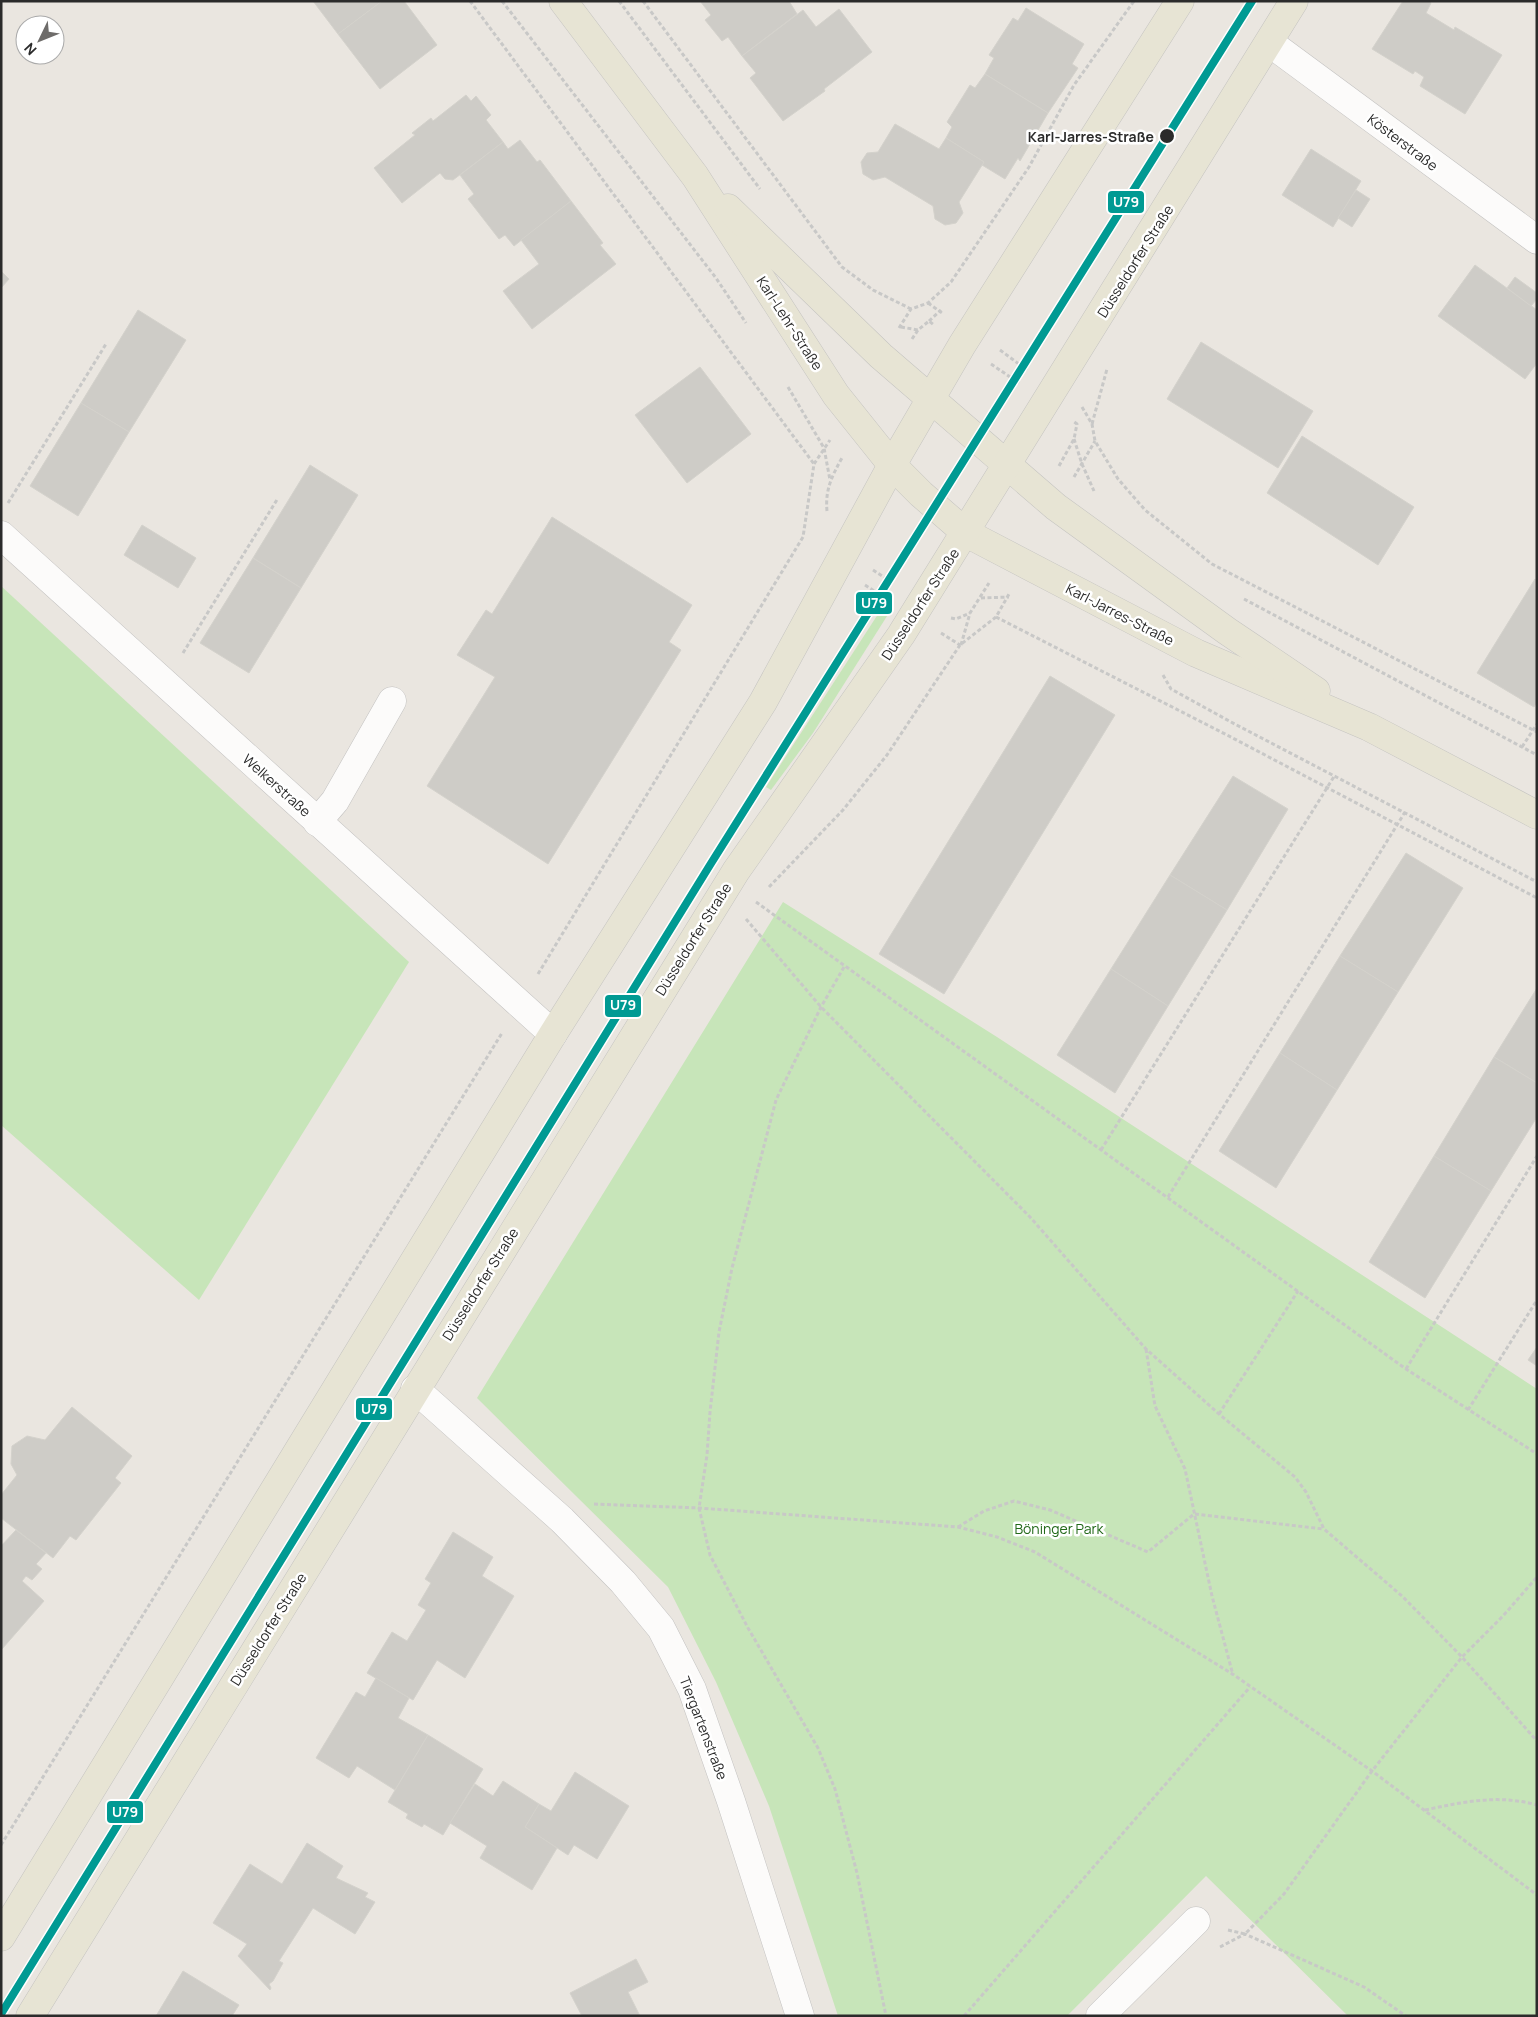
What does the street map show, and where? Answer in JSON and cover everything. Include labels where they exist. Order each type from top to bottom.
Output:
[{"type":"main road","name":"Karl-Lehr-Straße","points":[[563,1],[695,176],[836,395],[892,465]]},
{"type":"main road","points":[[1,1937],[552,1034],[764,702],[892,465],[932,400],[966,338],[1180,1]]},
{"type":"main road","name":"Düsseldorfer Straße","points":[[30,2016],[736,871],[796,788],[914,615],[1270,43],[1294,1]]},
{"type":"main road","name":"Karl-Lehr-Straße","points":[[695,176],[881,356],[932,400]]},
{"type":"main road","name":"Karl-Jarres-Straße","points":[[932,400],[1056,507],[1227,631],[1369,727]]},
{"type":"main road","name":"Karl-Jarres-Straße","points":[[892,465],[921,494],[966,533],[1196,653],[1369,727],[1537,815]]},
{"type":"street","name":"Kösterstraße","points":[[1270,43],[1537,240]]},
{"type":"street","name":"Welkerstraße","points":[[1,535],[552,1034]]},
{"type":"street","points":[[317,822],[335,802],[392,701]]},
{"type":"street","name":"Tiergartenstraße","points":[[415,1389],[562,1520],[623,1582],[660,1628],[692,1689],[731,1801],[800,2016]]},
{"type":"street","points":[[1100,2016],[1196,1921]]},
{"type":"path","points":[[1,1845],[520,1004],[803,537],[814,464],[470,1]]},
{"type":"path","points":[[502,1],[716,278],[752,331]]},
{"type":"path","points":[[619,1],[766,197]]},
{"type":"path","points":[[643,1],[842,267],[873,290],[911,309],[928,303],[957,274],[1029,167],[1074,85],[1134,1]]},
{"type":"path","points":[[928,303],[966,338],[1051,396],[1082,407],[1092,424],[1094,441],[1118,480],[1146,510],[1212,564],[1535,731]]},
{"type":"path","points":[[892,324],[918,330]]},
{"type":"path","points":[[966,338],[1051,396]]},
{"type":"path","points":[[7,505],[106,344]]},
{"type":"path","points":[[786,385],[824,448],[830,482]]},
{"type":"path","points":[[1074,439],[1082,464],[1095,493]]},
{"type":"path","points":[[1056,507],[1094,441]]},
{"type":"path","points":[[178,661],[278,498]]},
{"type":"path","points":[[803,537],[879,595],[914,615],[960,646]]},
{"type":"path","points":[[768,888],[843,810],[887,754],[960,646],[996,617],[1011,588]]},
{"type":"path","points":[[980,598],[1015,598]]},
{"type":"path","points":[[1243,598],[1537,754]]},
{"type":"path","points":[[996,617],[1537,898]]},
{"type":"path","points":[[1158,667],[1172,689],[1537,882]]},
{"type":"path","points":[[1522,747],[1535,731],[1537,724]]},
{"type":"path","points":[[1101,1150],[1335,775]]},
{"type":"path","points":[[1168,1197],[1399,825],[1405,812]]},
{"type":"path","points":[[762,895],[755,902],[1406,1369],[1537,1454]]},
{"type":"path","points":[[746,918],[821,1007],[1030,1217],[1146,1349],[1219,1414],[1295,1477],[1306,1492],[1324,1529],[1402,1596],[1462,1658],[1537,1741]]},
{"type":"path","points":[[844,966],[821,1007],[776,1100],[732,1268],[719,1332],[707,1455],[698,1508],[710,1555],[748,1628],[818,1748],[835,1790],[857,1873],[886,2016]]},
{"type":"path","points":[[1406,1369],[1537,1156]]},
{"type":"path","points":[[1219,1414],[1298,1291]]},
{"type":"path","points":[[1468,1410],[1537,1300]]},
{"type":"path","points":[[1146,1349],[1155,1406],[1185,1469],[1194,1514],[1234,1675]]},
{"type":"path","points":[[958,1527],[984,1511],[1014,1501],[1050,1510],[1148,1552],[1194,1514],[1324,1529]]},
{"type":"path","points":[[562,1520],[589,1504],[698,1508],[958,1527],[997,1537],[1035,1552],[1234,1675],[1372,1771],[1537,1895]]},
{"type":"path","points":[[1245,1934],[1284,1894],[1372,1771],[1462,1658],[1503,1616],[1537,1577]]},
{"type":"path","points":[[964,2016],[1048,1916],[1250,1687]]},
{"type":"path","points":[[1425,1810],[1476,1799],[1520,1800],[1537,1805]]},
{"type":"path","points":[[1196,1921],[1245,1934],[1364,1987],[1406,2016]]},
{"type":"green space","points":[[1,586],[409,962],[199,1300],[1,1125]]},
{"type":"green space","points":[[882,608],[889,613],[813,733],[771,790],[766,787]]},
{"type":"green space","name":"Böninger Park","points":[[783,902],[997,1037],[1537,1389],[1537,2016],[1348,2016],[1206,1876],[1067,2016],[838,2016],[769,1806],[716,1682],[668,1587],[477,1398]]},
{"type":"building","points":[[313,1],[382,1],[338,34]]},
{"type":"building","points":[[382,1],[404,1],[437,45],[380,89],[338,34]]},
{"type":"building","points":[[700,1],[789,1],[797,14],[742,56],[728,37],[722,41],[705,20],[711,15]]},
{"type":"building","points":[[1403,1],[1428,1],[1431,3],[1426,13],[1454,30],[1455,27],[1502,55],[1465,114],[1420,86],[1424,77],[1415,71],[1413,74],[1372,49]]},
{"type":"building","points":[[1026,8],[1084,44],[1072,64],[1078,68],[1048,113],[985,74],[994,58],[989,55],[1013,18],[1018,21]]},
{"type":"building","points":[[839,9],[872,52],[824,89],[825,91],[783,121],[750,78],[756,73],[742,56],[803,10],[816,27]]},
{"type":"building","points":[[985,74],[1048,113],[1020,161],[1018,158],[1005,179],[982,165],[984,162],[946,138],[952,127],[947,122],[970,85],[975,88]]},
{"type":"building","points":[[466,95],[471,101],[476,96],[491,115],[486,120],[503,142],[453,180],[445,179],[440,173],[402,203],[374,168],[415,135],[412,133],[431,118],[433,121]]},
{"type":"building","points":[[895,124],[939,149],[946,138],[984,162],[959,202],[963,213],[956,223],[945,225],[935,219],[933,206],[885,177],[873,180],[863,174],[861,162],[867,153],[878,152]]},
{"type":"building","points":[[520,140],[537,162],[540,160],[571,201],[514,246],[505,235],[499,239],[468,199],[474,194],[460,175],[503,142],[508,149]]},
{"type":"building","points":[[1311,149],[1361,181],[1333,227],[1282,195]]},
{"type":"building","points":[[1356,190],[1370,199],[1352,227],[1338,218]]},
{"type":"building","points":[[571,201],[603,243],[600,245],[616,264],[532,329],[503,291],[539,264],[521,240]]},
{"type":"building","points":[[1475,265],[1537,310],[1537,363],[1525,379],[1438,316]]},
{"type":"building","points":[[1,271],[9,279],[1,288]]},
{"type":"building","points":[[1515,277],[1537,293],[1537,299],[1531,306],[1507,288]]},
{"type":"building","points":[[138,310],[186,340],[129,432],[81,403]]},
{"type":"building","points":[[1201,342],[1313,411],[1278,468],[1167,399]]},
{"type":"building","points":[[700,367],[751,434],[687,483],[635,415]]},
{"type":"building","points":[[81,403],[129,432],[78,516],[30,486]]},
{"type":"building","points":[[1302,436],[1414,507],[1378,565],[1267,493]]},
{"type":"building","points":[[310,465],[358,495],[301,588],[253,558]]},
{"type":"building","points":[[552,517],[692,605],[669,642],[681,650],[548,864],[427,786],[495,677],[457,655],[486,610],[492,614]]},
{"type":"building","points":[[142,525],[196,558],[178,588],[124,555]]},
{"type":"building","points":[[253,558],[301,588],[249,673],[200,643]]},
{"type":"building","points":[[1535,579],[1537,702],[1534,707],[1477,673]]},
{"type":"building","points":[[1050,676],[1115,715],[944,994],[879,954]]},
{"type":"building","points":[[1233,776],[1288,809],[1227,910],[1170,875]]},
{"type":"building","points":[[1406,853],[1463,888],[1398,992],[1340,956]]},
{"type":"building","points":[[1170,875],[1227,910],[1168,1006],[1111,969]]},
{"type":"building","points":[[1340,956],[1398,992],[1337,1090],[1280,1053]]},
{"type":"building","points":[[1111,969],[1168,1006],[1115,1093],[1057,1055]]},
{"type":"building","points":[[1537,988],[1537,1083],[1494,1057]]},
{"type":"building","points":[[1280,1053],[1337,1090],[1276,1188],[1219,1151]]},
{"type":"building","points":[[1494,1057],[1537,1083],[1537,1117],[1491,1191],[1434,1156]]},
{"type":"building","points":[[1434,1156],[1491,1191],[1425,1298],[1369,1262]]},
{"type":"building","points":[[1537,1347],[1537,1366],[1528,1360]]},
{"type":"building","points":[[72,1407],[132,1456],[115,1478],[121,1483],[76,1540],[70,1536],[53,1558],[1,1518],[1,1495],[17,1475],[11,1464],[12,1446],[27,1436],[45,1440]]},
{"type":"building","points":[[16,1530],[46,1553],[36,1564],[42,1569],[32,1580],[26,1576],[22,1581],[44,1601],[2,1649],[1,1546]]},
{"type":"building","points":[[453,1532],[493,1557],[482,1576],[514,1596],[465,1678],[437,1660],[413,1700],[367,1673],[392,1632],[407,1641],[426,1610],[418,1605],[431,1583],[425,1579]]},
{"type":"building","points":[[376,1678],[409,1698],[398,1718],[428,1735],[395,1790],[357,1766],[349,1778],[316,1758],[356,1692],[365,1697]]},
{"type":"building","points":[[428,1735],[483,1769],[443,1835],[424,1824],[422,1827],[406,1818],[408,1814],[388,1802]]},
{"type":"building","points":[[575,1772],[629,1806],[597,1859],[574,1845],[568,1855],[525,1827],[539,1804],[551,1811]]},
{"type":"building","points":[[503,1781],[539,1804],[525,1827],[557,1848],[532,1890],[480,1858],[487,1846],[450,1823],[475,1784],[493,1796]]},
{"type":"building","points":[[307,1843],[343,1866],[336,1878],[368,1893],[365,1897],[375,1902],[355,1934],[313,1908],[279,1961],[283,1963],[273,1981],[269,1984],[270,1990],[238,1956],[247,1944],[213,1923],[250,1864],[282,1884]]},
{"type":"building","points":[[636,1959],[648,1982],[628,1992],[640,2016],[582,2016],[570,1993]]},
{"type":"building","points":[[183,1971],[239,2005],[232,2016],[156,2016]]},
{"type":"transit line","name":"U79","points":[[1,2014],[710,865],[1252,1]]},
{"type":"place","name":"Karl-Jarres-Straße","points":[[1167,136]]}]
